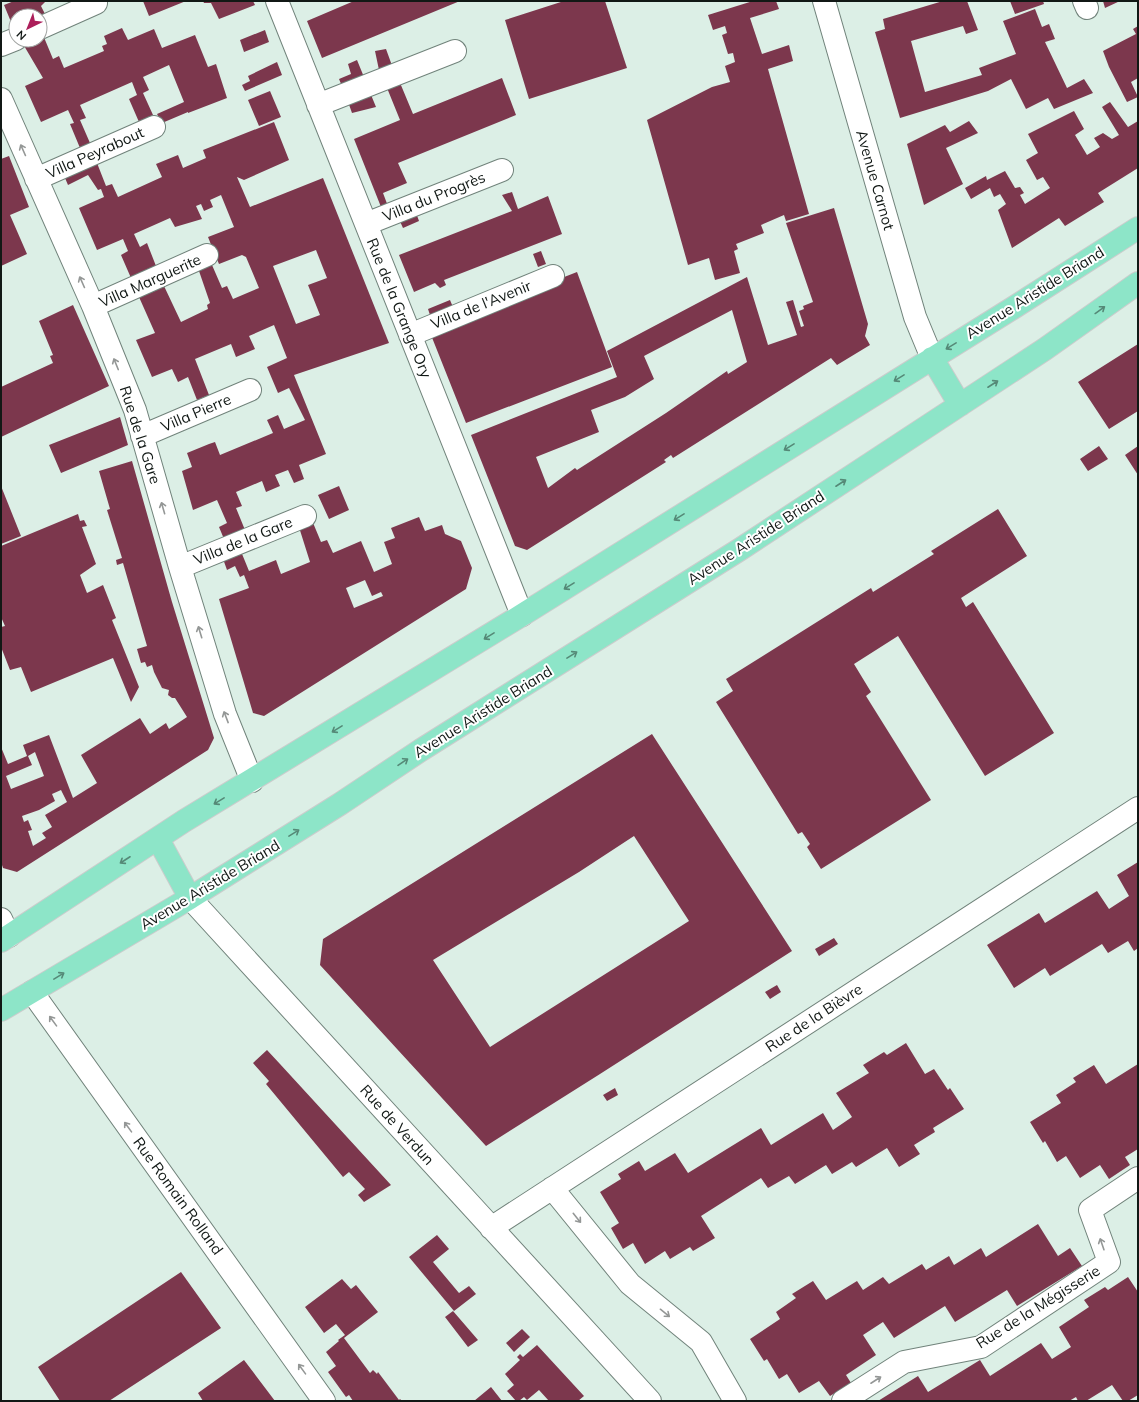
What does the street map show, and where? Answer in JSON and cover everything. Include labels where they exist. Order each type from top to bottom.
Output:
[{"type":"main road","name":"Avenue Aristide Briand","points":[[4,932],[522,615],[1013,308],[1138,228]]},
{"type":"main road","name":"Avenue Aristide Briand","points":[[1,1010],[190,898],[340,804],[421,750],[739,550],[1045,350],[1138,283]]},
{"type":"main road","points":[[932,358],[960,405]]},
{"type":"main road","name":"Rue de Verdun","points":[[158,839],[190,898]]},
{"type":"street","name":"Rue de la Grange Ory","points":[[277,1],[522,615]]},
{"type":"street","name":"Avenue Carnot","points":[[824,1],[915,317],[932,358]]},
{"type":"street","points":[[48,24],[96,3]]},
{"type":"street","points":[[318,105],[455,51]]},
{"type":"street","name":"Rue de la Gare","points":[[1,99],[93,306],[135,410],[180,567],[225,714],[252,781]]},
{"type":"street","name":"Villa Peyrabout","points":[[36,179],[154,127]]},
{"type":"street","name":"Villa du Progrès","points":[[366,224],[502,170]]},
{"type":"street","name":"Villa Marguerite","points":[[93,306],[207,256]]},
{"type":"street","name":"Villa de l'Avenir","points":[[410,335],[553,276]]},
{"type":"street","name":"Villa Pierre","points":[[142,436],[250,390]]},
{"type":"street","name":"Villa de la Gare","points":[[180,567],[305,516]]},
{"type":"street","name":"Rue de la Bièvre","points":[[491,1228],[1138,808]]},
{"type":"street","name":"Rue de Verdun","points":[[190,898],[650,1401]]},
{"type":"street","name":"Rue Romain Rolland","points":[[32,992],[324,1401]]},
{"type":"street","name":"Rue de la Mégisserie","points":[[843,1401],[904,1362],[980,1347],[1109,1262],[1090,1210],[1138,1178]]},
{"type":"street","points":[[552,1188],[630,1284],[701,1342],[735,1401]]},
{"type":"building","points":[[14,1],[46,1],[41,6],[42,8],[8,8],[8,15],[4,5]]},
{"type":"building","points":[[143,1],[186,1],[149,16]]},
{"type":"building","points":[[203,1],[253,1],[255,5],[219,19],[211,3],[204,3]]},
{"type":"building","points":[[354,1],[460,1],[322,58],[307,21]]},
{"type":"building","points":[[564,1],[605,1],[627,68],[529,99],[505,20]]},
{"type":"building","points":[[753,1],[776,1],[779,9],[750,18],[762,54],[789,45],[793,61],[768,69],[809,214],[786,221],[784,215],[761,225],[764,233],[736,244],[738,249],[734,251],[740,273],[715,280],[709,258],[688,265],[647,120],[712,87],[730,82],[725,66],[735,62],[733,53],[728,54],[722,35],[727,33],[725,26],[713,30],[708,15]]},
{"type":"building","points":[[943,1],[967,1],[978,30],[966,34],[963,26],[911,41],[925,92],[982,75],[979,68],[1016,54],[1003,21],[1035,9],[1042,27],[1049,24],[1055,39],[1045,42],[1067,88],[1084,79],[1093,93],[1054,109],[1048,98],[1026,109],[1011,79],[988,91],[900,118],[875,32],[885,29],[883,19]]},
{"type":"building","points":[[1010,1],[1043,1],[1044,4],[1015,14]]},
{"type":"building","points":[[1103,1],[1120,1],[1105,8]]},
{"type":"building","points":[[1138,26],[1138,78],[1131,82],[1138,97],[1127,102],[1109,67],[1103,51],[1136,34],[1133,29]]},
{"type":"building","points":[[122,28],[128,40],[154,29],[162,48],[195,35],[208,67],[216,64],[227,98],[162,123],[157,114],[184,102],[169,65],[143,77],[149,90],[143,93],[153,115],[139,122],[129,99],[137,95],[132,82],[80,105],[86,118],[80,120],[90,143],[80,148],[70,124],[74,123],[68,110],[41,122],[25,86],[43,78],[25,48],[48,47],[53,59],[59,56],[64,68],[104,51],[102,46],[107,44],[104,36]]},
{"type":"building","points":[[265,30],[269,42],[244,52],[240,40]]},
{"type":"building","points":[[386,49],[394,71],[379,70],[375,51]]},
{"type":"building","points":[[357,60],[366,82],[344,91],[339,79],[351,74],[348,64]]},
{"type":"building","points":[[277,62],[282,75],[245,91],[242,85],[250,81],[248,76]]},
{"type":"building","points":[[398,78],[413,114],[502,78],[516,115],[398,163],[407,183],[383,193],[389,209],[383,212],[354,139],[400,120],[385,83]]},
{"type":"building","points":[[369,90],[376,107],[352,113],[347,99]]},
{"type":"building","points":[[270,91],[281,117],[259,126],[248,100]]},
{"type":"building","points":[[1110,102],[1128,127],[1138,121],[1138,168],[1098,193],[1104,202],[1065,226],[1059,218],[1012,248],[998,210],[1006,204],[1000,194],[994,197],[990,188],[971,199],[965,188],[986,176],[987,180],[1005,171],[1015,188],[1020,187],[1024,193],[1020,195],[1025,204],[1050,188],[1043,177],[1037,180],[1026,160],[1038,153],[1028,134],[1074,111],[1084,129],[1075,135],[1087,155],[1100,147],[1094,138],[1103,133],[1112,139],[1119,135],[1102,107]]},
{"type":"building","points":[[969,121],[978,133],[946,148],[963,184],[924,205],[907,144],[945,125],[950,132]]},
{"type":"building","points":[[274,122],[289,160],[244,180],[237,177],[250,207],[323,178],[389,343],[294,375],[326,454],[299,465],[304,479],[294,483],[288,470],[275,475],[280,486],[266,492],[262,481],[236,492],[242,506],[236,508],[245,530],[224,539],[219,527],[227,523],[217,500],[193,510],[182,471],[192,467],[187,453],[215,442],[220,455],[273,433],[267,420],[278,415],[284,429],[305,420],[289,388],[278,393],[267,367],[287,358],[274,325],[249,336],[255,349],[236,357],[231,344],[195,359],[209,395],[197,400],[188,377],[178,382],[172,369],[152,377],[136,340],[155,333],[139,297],[164,286],[181,322],[208,309],[207,305],[210,303],[199,271],[212,265],[222,288],[227,286],[233,299],[259,288],[246,257],[242,255],[219,264],[214,252],[208,237],[234,227],[221,195],[210,200],[213,207],[204,211],[201,204],[196,206],[202,219],[175,227],[170,218],[134,234],[140,247],[147,243],[156,266],[131,278],[121,255],[128,251],[123,239],[97,250],[79,208],[104,197],[101,189],[98,190],[88,175],[68,185],[65,178],[97,163],[106,186],[112,184],[118,197],[162,177],[156,164],[178,155],[183,168],[206,158],[203,150]],"holes":[[[316,250],[327,278],[308,285],[320,315],[296,324],[273,266]]]},
{"type":"building","points":[[9,156],[29,207],[10,215],[27,254],[1,266],[1,159]]},
{"type":"building","points":[[512,192],[518,209],[548,196],[562,234],[444,280],[446,285],[440,288],[435,283],[414,292],[399,255],[512,211],[502,195]]},
{"type":"building","points":[[834,208],[868,324],[865,336],[870,345],[837,365],[831,358],[673,458],[671,455],[664,460],[666,462],[527,550],[515,546],[471,435],[617,377],[607,351],[747,277],[768,345],[797,335],[786,302],[793,300],[801,327],[804,326],[799,311],[804,309],[803,306],[813,302],[786,223]],"holes":[[[732,310],[747,362],[728,374],[727,371],[666,413],[577,470],[575,468],[548,488],[536,457],[599,432],[591,410],[625,397],[654,379],[644,356]]]},
{"type":"building","points":[[415,210],[419,221],[403,228],[398,217]]},
{"type":"building","points":[[541,251],[546,264],[538,267],[533,254]]},
{"type":"building","points":[[577,272],[612,367],[466,423],[429,330]]},
{"type":"building","points":[[450,300],[455,312],[432,321],[428,309]]},
{"type":"building","points":[[73,305],[109,386],[1,437],[1,387],[53,363],[50,356],[53,355],[39,321]]},
{"type":"building","points":[[1138,344],[1138,411],[1109,429],[1078,382]]},
{"type":"building","points":[[120,417],[128,445],[61,473],[49,445]]},
{"type":"building","points":[[1099,446],[1108,459],[1088,471],[1080,459]]},
{"type":"building","points":[[1138,446],[1138,475],[1125,455]]},
{"type":"building","points":[[132,461],[172,602],[214,738],[208,750],[17,872],[3,868],[1,862],[1,747],[8,764],[27,756],[23,745],[49,735],[73,798],[97,783],[81,755],[140,718],[150,734],[166,723],[169,729],[187,717],[175,698],[168,695],[169,690],[162,688],[152,665],[147,667],[145,662],[141,663],[137,649],[147,646],[123,563],[117,565],[116,560],[122,558],[107,510],[110,509],[99,471]],"holes":[[[35,752],[44,776],[11,789],[6,776],[32,765],[28,756]],[[61,790],[67,802],[45,815],[52,827],[42,833],[46,838],[33,846],[28,831],[32,830],[28,820],[24,822],[22,816],[39,810],[55,801],[52,794]]]},
{"type":"building","points":[[1,486],[21,536],[1,544]]},
{"type":"building","points":[[339,486],[349,510],[329,519],[318,495]]},
{"type":"building","points":[[998,509],[1027,556],[961,598],[966,607],[973,602],[1054,733],[985,776],[898,636],[854,664],[871,692],[866,696],[931,800],[821,869],[807,847],[810,844],[802,832],[798,834],[716,702],[733,691],[726,679],[871,588],[873,592],[934,554],[931,551]]},
{"type":"building","points":[[78,514],[80,521],[84,520],[87,526],[82,527],[96,564],[80,575],[87,593],[103,585],[116,618],[112,620],[139,687],[131,702],[113,658],[31,692],[21,667],[10,670],[1,647],[1,627],[5,626],[1,617],[1,546]]},
{"type":"building","points":[[419,517],[425,531],[442,525],[445,534],[461,541],[472,568],[466,589],[264,716],[253,713],[219,599],[249,588],[244,575],[240,577],[235,566],[227,570],[222,556],[240,549],[249,571],[276,560],[281,574],[310,562],[298,524],[311,518],[321,542],[327,540],[333,553],[361,541],[374,572],[392,564],[384,542],[395,538],[391,528]],"holes":[[[365,580],[372,596],[381,592],[383,596],[354,608],[346,588]]]},
{"type":"building","points":[[652,734],[792,951],[486,1146],[320,965],[323,939]],"holes":[[[634,836],[689,921],[490,1047],[433,960],[579,872]]]},
{"type":"building","points":[[1138,862],[1138,948],[1134,951],[1128,941],[1108,953],[1102,944],[1050,976],[1045,968],[1014,988],[987,945],[1039,913],[1045,923],[1097,891],[1109,909],[1129,896],[1117,875]]},
{"type":"building","points":[[834,938],[838,944],[819,956],[815,949]]},
{"type":"building","points":[[777,985],[781,992],[770,999],[765,992]]},
{"type":"building","points":[[906,1043],[925,1074],[934,1069],[948,1090],[950,1088],[964,1109],[933,1128],[935,1132],[914,1145],[920,1154],[899,1167],[887,1148],[856,1167],[852,1162],[832,1174],[826,1165],[795,1184],[789,1176],[768,1188],[761,1178],[701,1216],[715,1238],[693,1251],[690,1247],[670,1259],[665,1251],[645,1264],[633,1243],[623,1249],[611,1228],[619,1223],[600,1192],[621,1179],[618,1174],[639,1161],[645,1171],[675,1153],[688,1173],[761,1128],[771,1145],[823,1113],[833,1130],[852,1117],[836,1093],[869,1073],[863,1065],[884,1052],[887,1055]]},
{"type":"building","points":[[267,1050],[391,1185],[364,1202],[358,1195],[365,1189],[349,1172],[343,1177],[266,1084],[269,1081],[253,1063]]},
{"type":"building","points":[[1138,1064],[1138,1149],[1125,1157],[1130,1165],[1109,1179],[1100,1165],[1080,1178],[1066,1156],[1057,1162],[1045,1141],[1043,1143],[1030,1122],[1061,1103],[1056,1095],[1076,1082],[1073,1078],[1094,1065],[1106,1084]]},
{"type":"building","points":[[615,1088],[618,1095],[607,1101],[603,1095]]},
{"type":"building","points":[[1038,1224],[1058,1256],[1070,1248],[1082,1266],[1017,1306],[1007,1290],[955,1322],[945,1306],[894,1338],[883,1322],[863,1335],[876,1355],[846,1375],[851,1383],[830,1396],[819,1381],[799,1393],[787,1374],[779,1379],[767,1359],[764,1361],[750,1339],[780,1319],[776,1312],[796,1298],[792,1294],[813,1281],[826,1300],[857,1281],[863,1290],[883,1277],[889,1284],[922,1264],[926,1270],[949,1256],[954,1265],[981,1248],[986,1257]]},
{"type":"building","points":[[437,1235],[449,1249],[433,1262],[459,1293],[469,1286],[476,1294],[454,1311],[409,1257]]},
{"type":"building","points":[[181,1272],[221,1328],[109,1401],[60,1401],[38,1367]]},
{"type":"building","points":[[1128,1277],[1138,1292],[1138,1395],[1128,1401],[1123,1401],[1112,1385],[1086,1401],[1078,1401],[1076,1397],[1069,1401],[878,1401],[918,1376],[928,1392],[980,1360],[990,1376],[1041,1343],[1052,1359],[1071,1347],[1059,1327],[1089,1307],[1084,1300],[1105,1287],[1108,1290]]},
{"type":"building","points":[[342,1279],[351,1289],[356,1285],[378,1312],[344,1338],[370,1373],[373,1370],[377,1374],[378,1372],[399,1400],[400,1399],[402,1401],[353,1401],[349,1395],[346,1397],[328,1372],[336,1366],[326,1352],[345,1335],[336,1324],[324,1333],[305,1307]]},
{"type":"building","points":[[453,1311],[478,1340],[468,1347],[445,1317]]},
{"type":"building","points":[[522,1329],[530,1337],[514,1352],[506,1343]]},
{"type":"building","points":[[537,1345],[584,1396],[578,1401],[549,1401],[539,1390],[527,1400],[524,1397],[519,1401],[516,1401],[507,1391],[514,1385],[505,1374],[520,1360],[517,1357],[520,1354],[523,1357]]},
{"type":"building","points":[[244,1360],[275,1401],[203,1401],[198,1393]]},
{"type":"building","points":[[491,1387],[502,1401],[474,1401]]}]
